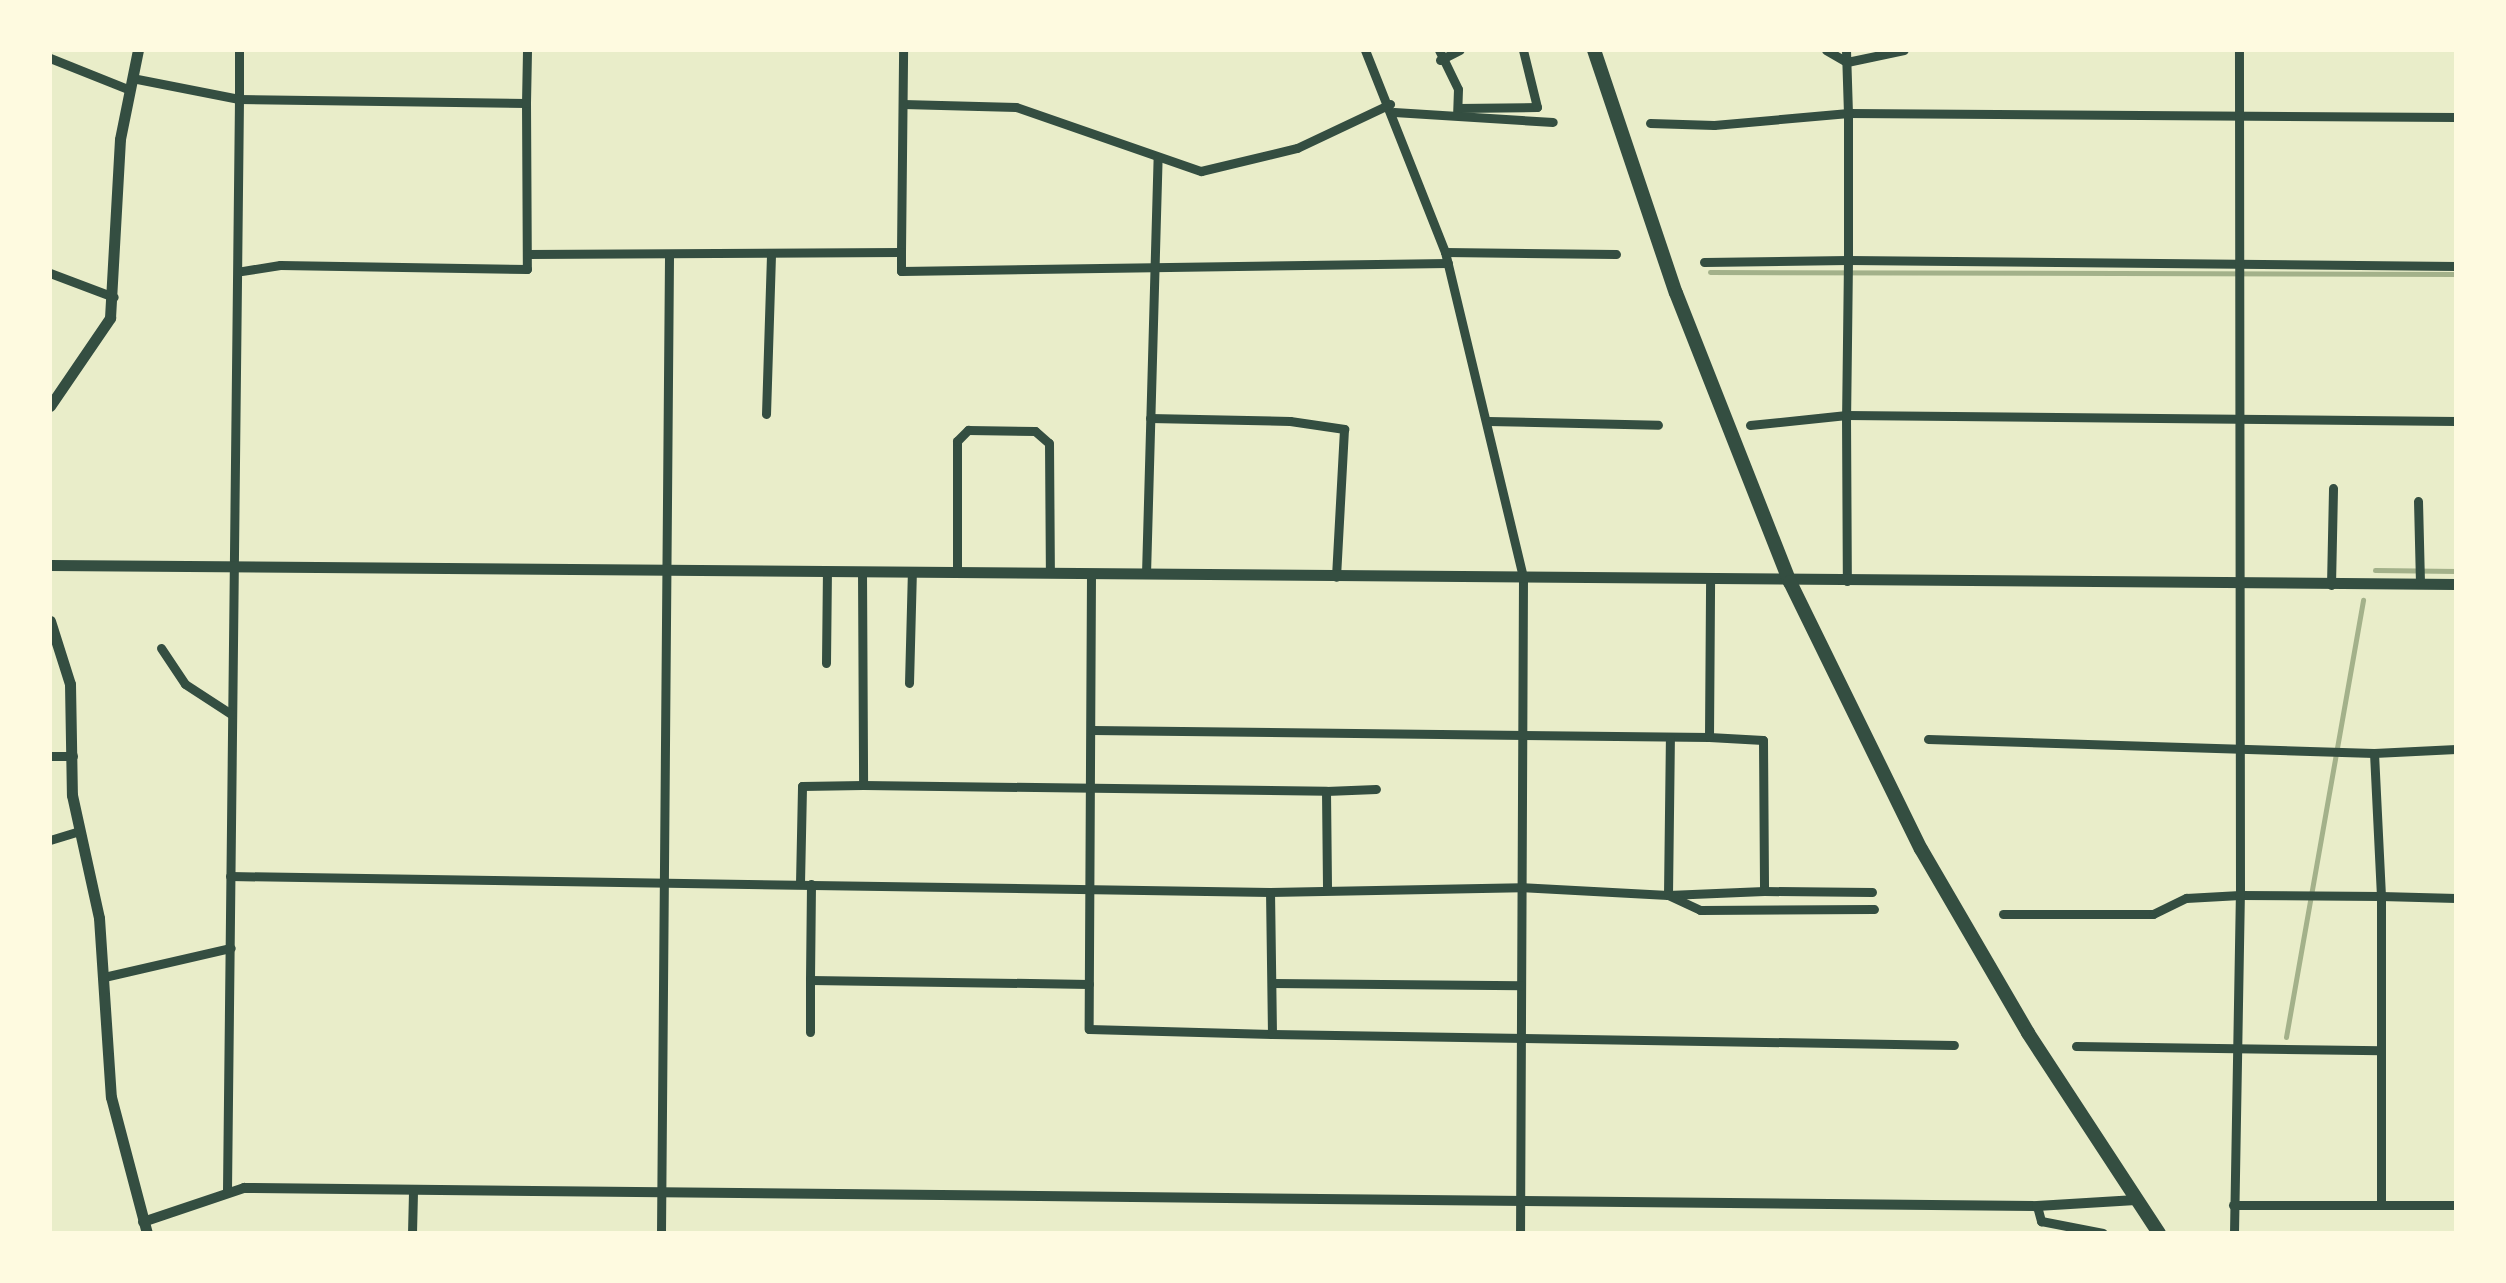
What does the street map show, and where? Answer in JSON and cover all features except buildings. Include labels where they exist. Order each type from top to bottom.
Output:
[{"type":"highway","points":[[1594,50],[1676,293],[1790,582],[1921,849],[2028,1032],[2159,1233]]},
{"type":"main road","points":[[50,406],[102,337],[114,297],[115,200],[138,50]]},
{"type":"main road","points":[[50,566],[666,568],[1710,582],[2456,584]]},
{"type":"main road","points":[[50,621],[70,684],[79,831],[104,977],[111,1097],[145,1228]]},
{"type":"street","points":[[226,1192],[233,565],[241,271],[239,50]]},
{"type":"street","points":[[241,271],[280,265],[527,268],[527,50]]},
{"type":"street","points":[[903,50],[900,270],[1154,272],[1616,254]]},
{"type":"street","points":[[1365,50],[1392,108],[1446,258],[1523,578],[1520,1233]]},
{"type":"street","points":[[1457,114],[1458,89],[1440,55],[1460,50]]},
{"type":"street","points":[[1457,114],[1537,106],[1523,50]]},
{"type":"street","points":[[1826,50],[1847,62],[1904,50]]},
{"type":"street","points":[[1846,50],[1847,582]]},
{"type":"street","points":[[2234,1233],[2234,1046],[2240,895],[2236,585],[2239,50]]},
{"type":"street","points":[[50,58],[131,84],[239,99],[526,103]]},
{"type":"street","points":[[904,104],[1016,107],[1201,172],[1297,148],[1392,108],[1553,122]]},
{"type":"street","points":[[1650,123],[1714,125],[1848,113],[2456,117]]},
{"type":"street","points":[[1146,574],[1158,157]]},
{"type":"street","points":[[527,254],[901,252]]},
{"type":"street","points":[[766,414],[771,253]]},
{"type":"street","points":[[661,1233],[669,254]]},
{"type":"street","points":[[1704,262],[2456,266]]},
{"type":"street","points":[[50,273],[114,297]]},
{"type":"street","points":[[1750,424],[1846,415],[2456,421]]},
{"type":"street","points":[[1150,418],[1290,420],[1344,429],[1336,577]]},
{"type":"street","points":[[1488,421],[1658,425]]},
{"type":"street","points":[[957,572],[957,441],[968,430],[1036,432],[1049,443],[1050,573]]},
{"type":"street","points":[[2331,585],[2333,488]]},
{"type":"street","points":[[2418,501],[2420,584]]},
{"type":"street","points":[[826,662],[827,570]]},
{"type":"street","points":[[862,571],[863,784]]},
{"type":"street","points":[[909,683],[912,572]]},
{"type":"street","points":[[1091,574],[1088,1029],[1954,1045]]},
{"type":"street","points":[[1709,737],[1710,582]]},
{"type":"street","points":[[162,648],[186,684],[232,714]]},
{"type":"street","points":[[1092,730],[1762,740],[1764,891]]},
{"type":"street","points":[[1668,896],[1670,738]]},
{"type":"street","points":[[1928,739],[2374,753],[2456,749]]},
{"type":"street","points":[[2374,753],[2381,896],[2381,1204]]},
{"type":"street","points":[[50,756],[73,756]]},
{"type":"street","points":[[810,1032],[802,786],[1376,789]]},
{"type":"street","points":[[1326,791],[1326,890]]},
{"type":"street","points":[[50,840],[79,831]]},
{"type":"street","points":[[230,876],[662,879],[1270,892],[1521,887],[1668,896],[1764,891],[1872,892]]},
{"type":"street","points":[[1270,892],[1272,1034]]},
{"type":"street","points":[[2004,914],[2153,914],[2186,898],[2240,895],[2456,898]]},
{"type":"street","points":[[1668,896],[1700,910],[1874,909]]},
{"type":"street","points":[[104,977],[231,948]]},
{"type":"street","points":[[810,980],[1090,984]]},
{"type":"street","points":[[1272,983],[1521,984]]},
{"type":"street","points":[[2076,1046],[2382,1050]]},
{"type":"street","points":[[412,1233],[413,1190]]},
{"type":"street","points":[[145,1228],[226,1192],[661,1191],[2037,1206],[2136,1200]]},
{"type":"street","points":[[2233,1205],[2456,1205]]},
{"type":"street","points":[[2037,1206],[2040,1220],[2103,1233]]},
{"type":"waterway","points":[[1710,272],[2456,274]]},
{"type":"waterway","points":[[2375,570],[2456,571]]},
{"type":"waterway","points":[[2286,1037],[2363,600]]}]
